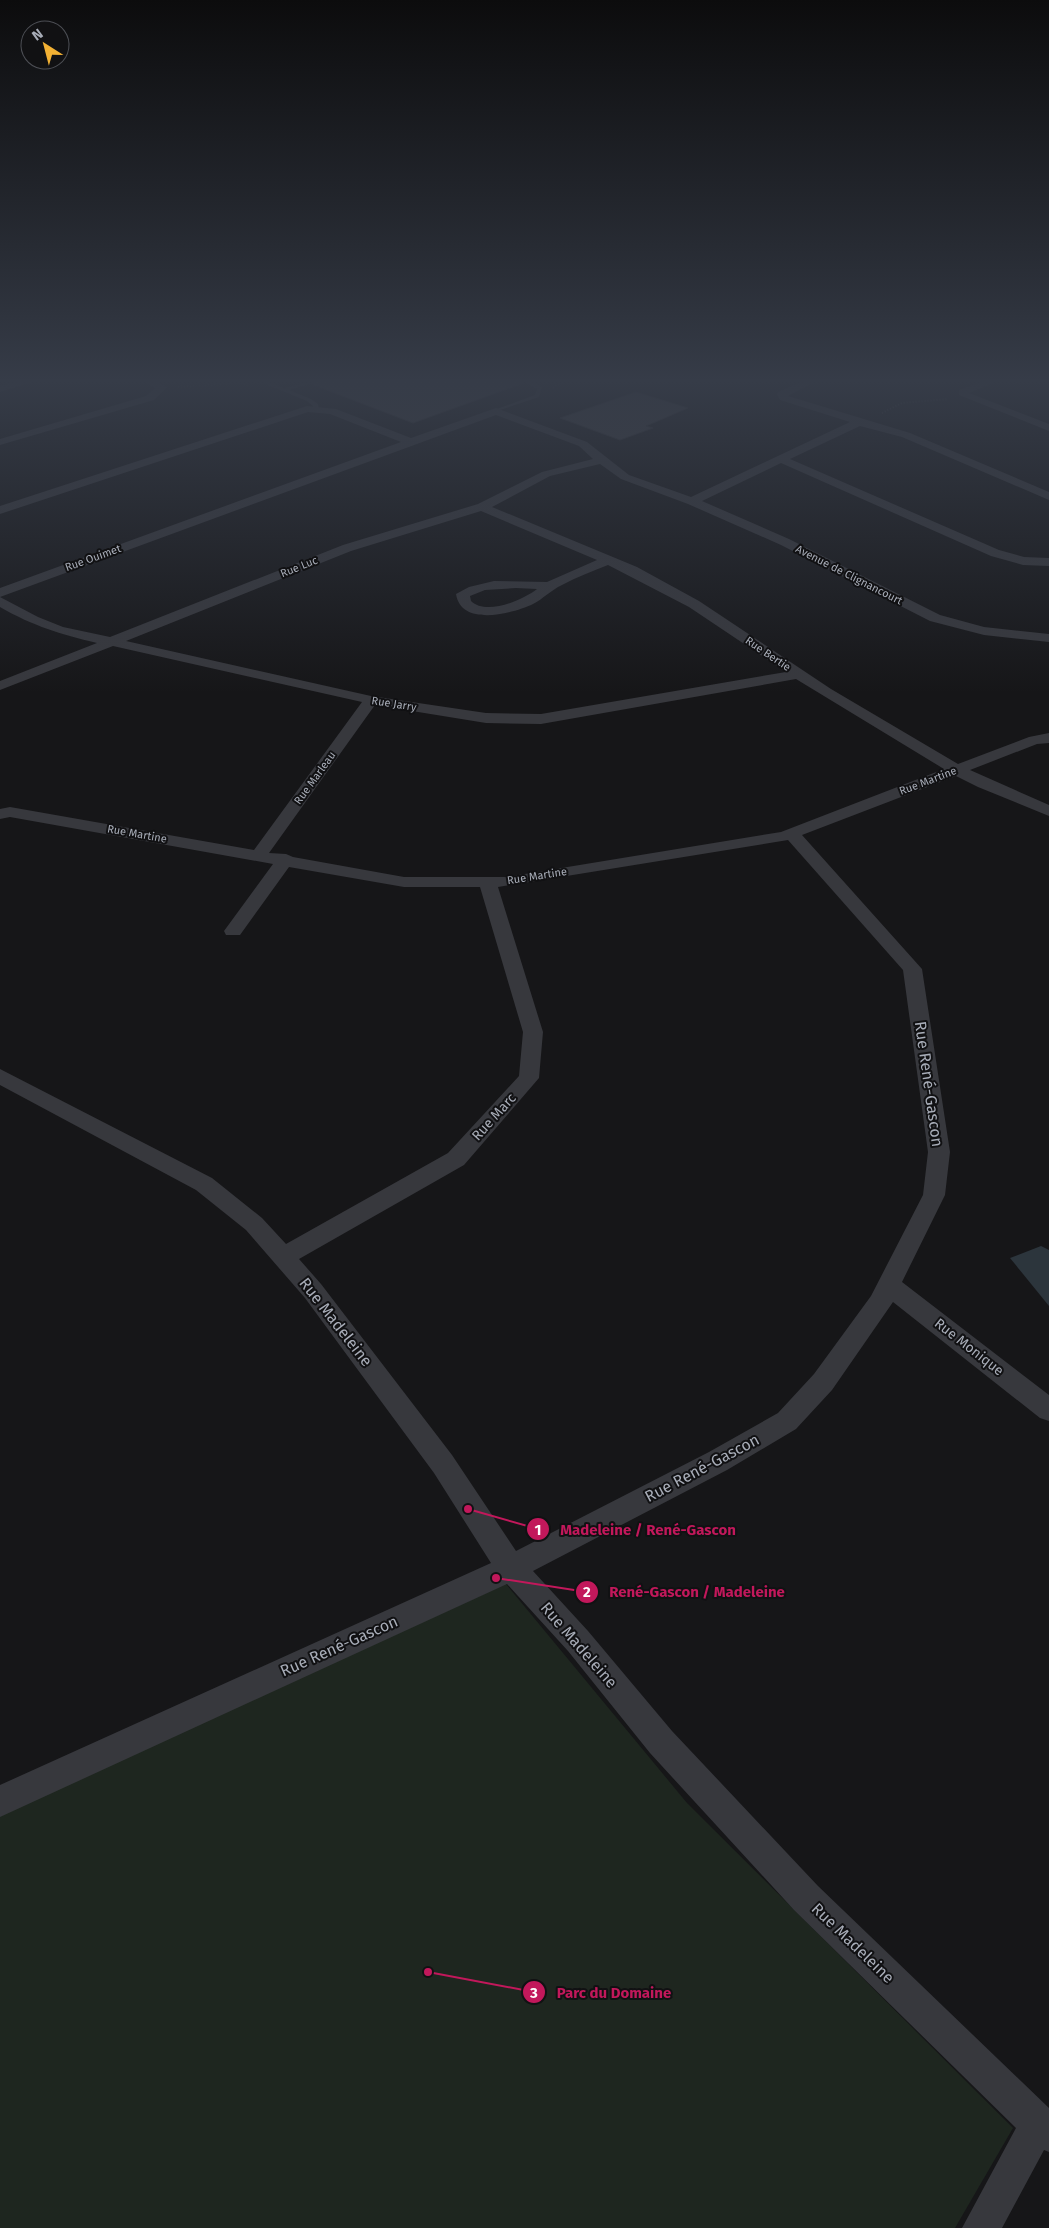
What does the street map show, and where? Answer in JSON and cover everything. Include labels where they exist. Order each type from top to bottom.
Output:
[{"type":"street","points":[[0,510],[76,485]]},
{"type":"street","name":"Rue Ouimet","points":[[0,592],[293,485]]},
{"type":"street","name":"Rue Luc","points":[[0,686],[347,548],[482,508],[525,485]]},
{"type":"street","name":"Avenue de Clignancourt","points":[[648,485],[692,501],[785,542],[935,618],[984,631],[1049,638]]},
{"type":"street","points":[[692,501],[726,485]]},
{"type":"street","points":[[840,485],[995,552],[1023,561],[1049,562]]},
{"type":"street","points":[[1023,485],[1049,496]]},
{"type":"street","name":"Rue Bertie","points":[[482,508],[632,570],[694,604],[799,674],[957,770],[1049,811]]},
{"type":"street","points":[[549,586],[494,584],[475,588],[463,594],[462,600],[466,606],[479,610],[509,609],[531,600],[549,586],[608,560]]},
{"type":"street","name":"Rue Jarry","points":[[0,600],[33,620],[59,630],[371,700],[486,718],[541,719],[799,674]]},
{"type":"street","name":"Rue Marleau","points":[[259,855],[371,700]]},
{"type":"street","name":"Rue Martine","points":[[5,813],[259,855],[404,882],[516,880],[792,834],[1034,740],[1049,738]]},
{"type":"street","name":"Rue René-Gascon","points":[[0,1801],[512,1568],[718,1461],[787,1421],[823,1382],[880,1303],[934,1195],[939,1152],[912,969],[792,834]]},
{"type":"street","points":[[233,931],[286,860]]},
{"type":"street","name":"Rue Marc","points":[[283,1257],[456,1159],[529,1078],[533,1032],[487,882]]},
{"type":"street","name":"Rue Madeleine","points":[[0,1076],[204,1184],[254,1224],[353,1343],[443,1464],[512,1568],[578,1641],[661,1742],[806,1898],[1044,2129]]},
{"type":"street","name":"Rue Monique","points":[[889,1285],[1049,1410]]},
{"type":"street","points":[[981,2228],[1044,2129]]},
{"type":"shaded area","points":[[1041,1246],[1049,1250],[1049,1306],[1010,1258]]},
{"type":"shaded area","points":[[506,1584],[687,1803],[1013,2128],[955,2228],[0,2228],[0,1815]]},
{"type":"place","name":"Madeleine / René-Gascon","points":[[468,1509]]},
{"type":"place","name":"René-Gascon / Madeleine","points":[[496,1578]]},
{"type":"place","name":"Parc du Domaine","points":[[428,1972]]}]
